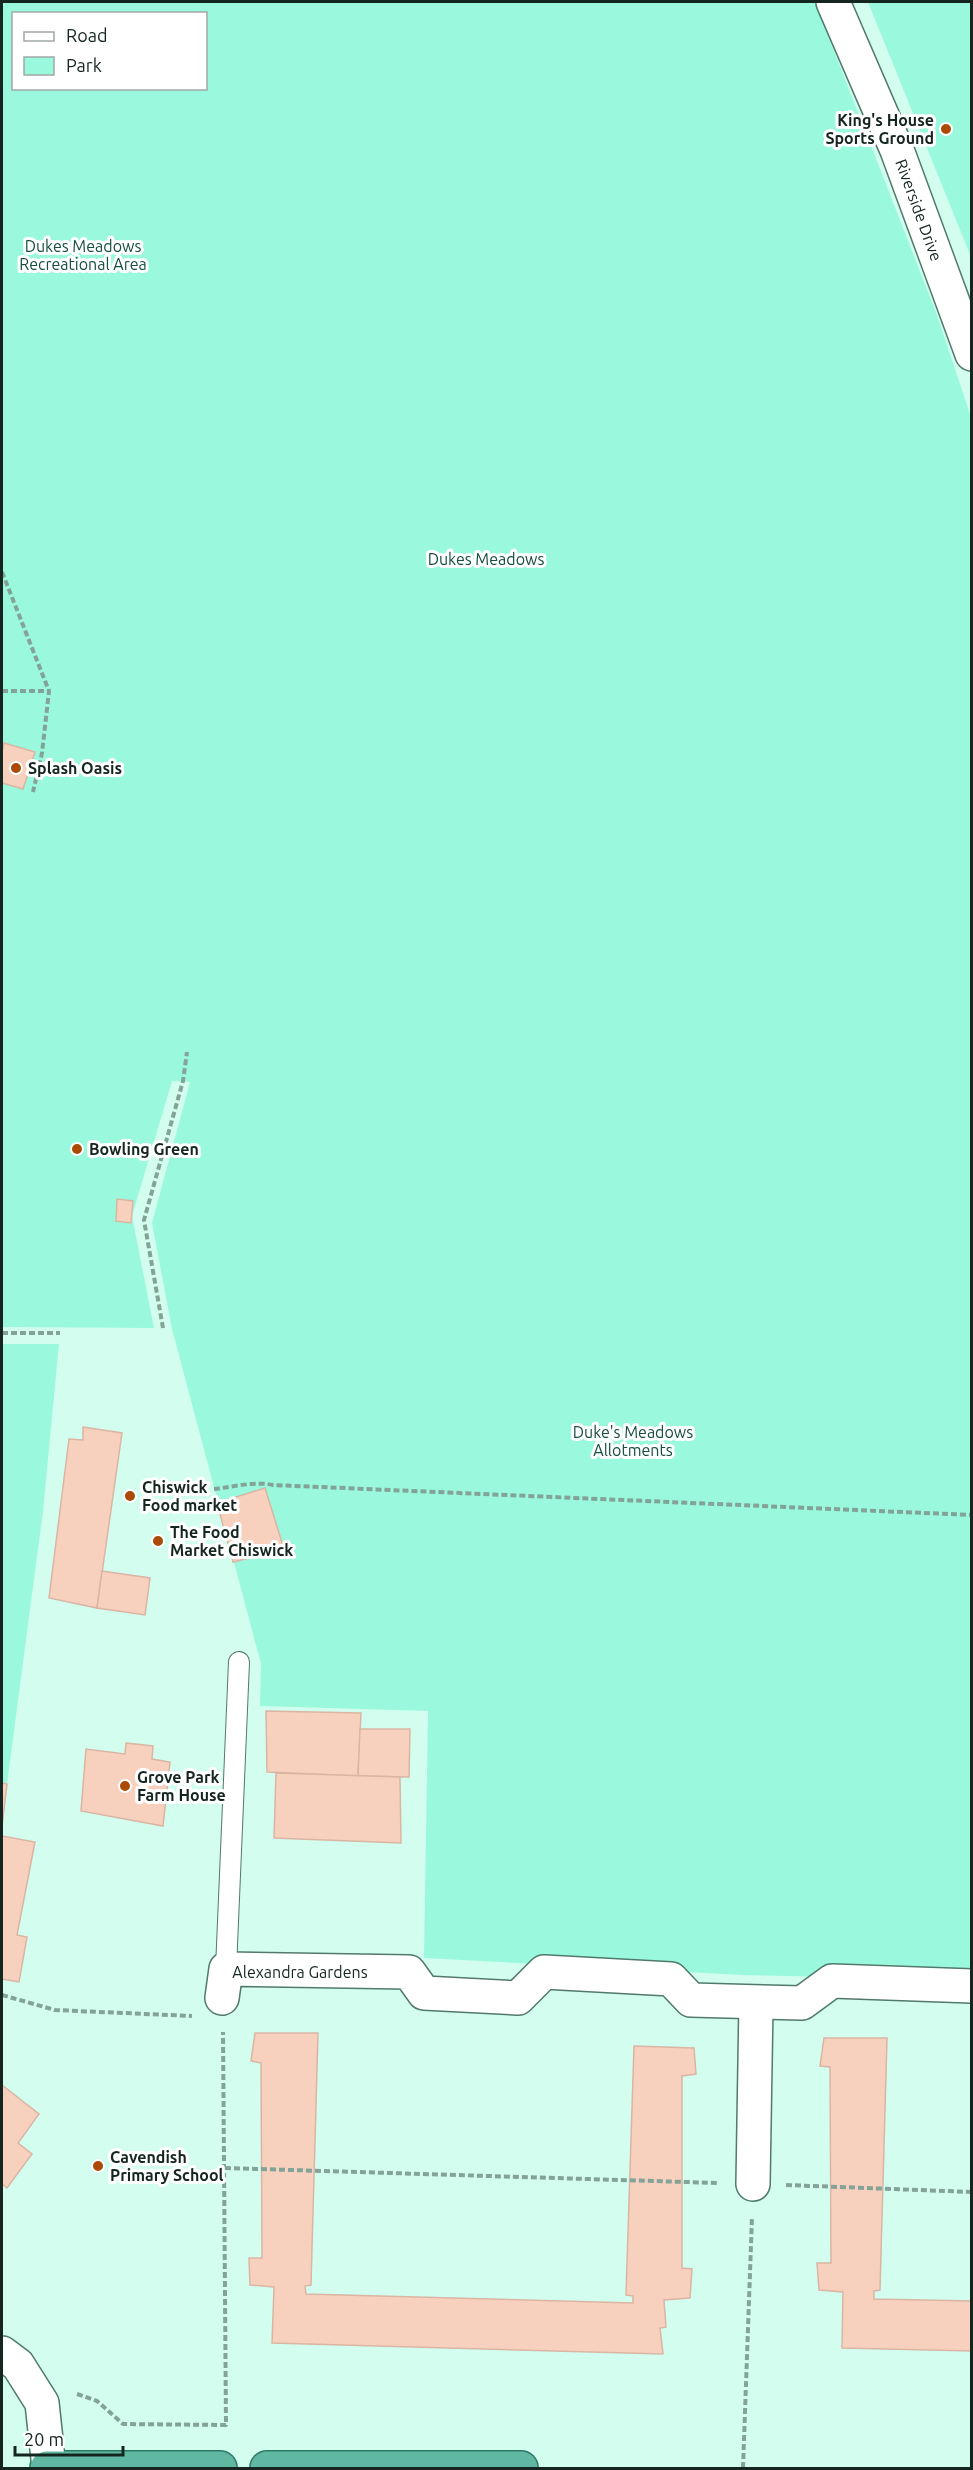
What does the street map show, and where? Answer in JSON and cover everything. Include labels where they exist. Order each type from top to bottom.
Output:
[{"type":"highway","points":[[48,2468],[220,2469]]},
{"type":"highway","points":[[267,2469],[521,2469]]},
{"type":"street","name":"Riverside Drive","points":[[833,2],[897,150],[972,354]]},
{"type":"street","name":"Alexandra Gardens","points":[[223,1994],[409,1972],[424,1993],[518,1998],[544,1972],[671,1979],[691,2000],[756,2003],[802,2004],[832,1982],[972,1986]]},
{"type":"street","points":[[753,2184],[756,2003]]},
{"type":"street","points":[[2,2353],[18,2365],[42,2403],[48,2468]]},
{"type":"lane","points":[[223,1994],[239,1662]]},
{"type":"path","points":[[2,572],[49,691],[42,753],[33,792]]},
{"type":"path","points":[[2,691],[49,691]]},
{"type":"path","points":[[163,1328],[144,1220],[183,1081],[187,1052]]},
{"type":"path","points":[[2,1333],[60,1333]]},
{"type":"path","points":[[214,1489],[242,1487],[259,1482],[273,1485],[972,1515]]},
{"type":"path","points":[[2,1995],[55,2010],[223,1994],[226,2425],[123,2424],[97,2401],[77,2394]]},
{"type":"path","points":[[225,2168],[972,2192]]},
{"type":"path","points":[[742,2469],[753,2184]]},
{"type":"path","points":[[123,2424],[123,2433]]},
{"type":"green space","name":"Dukes Meadows","points":[[2,2],[815,2],[937,315],[971,417],[971,1980],[742,1975],[424,1958],[428,1711],[260,1706],[261,1664],[172,1329],[152,1223],[190,1082],[172,1081],[132,1216],[154,1328],[2,1327]]},
{"type":"green space","name":"King's House Sports Ground","points":[[868,2],[971,2],[971,257]]},
{"type":"green space","points":[[2,1344],[59,1344],[43,1511],[7,1784],[2,1783]]},
{"type":"building","name":"Splash Oasis","points":[[4,743],[35,752],[23,789],[2,783]]},
{"type":"building","points":[[117,1199],[133,1201],[131,1223],[116,1221]]},
{"type":"building","points":[[83,1427],[122,1433],[97,1608],[49,1598],[69,1439],[83,1440]]},
{"type":"building","points":[[265,1488],[284,1549],[233,1562],[217,1503]]},
{"type":"building","points":[[102,1571],[150,1578],[145,1615],[97,1608]]},
{"type":"building","points":[[266,1711],[361,1713],[358,1776],[267,1772]]},
{"type":"building","points":[[360,1729],[410,1729],[409,1777],[358,1776]]},
{"type":"building","name":"Grove Park Farm House","points":[[126,1743],[153,1746],[152,1759],[170,1762],[163,1826],[81,1811],[86,1749],[125,1754]]},
{"type":"building","points":[[276,1773],[400,1777],[401,1843],[274,1838]]},
{"type":"building","points":[[2,1783],[7,1784],[2,1827]]},
{"type":"building","points":[[2,1836],[35,1842],[17,1935],[27,1937],[19,1982],[2,1979]]},
{"type":"building","points":[[255,2033],[318,2033],[311,2285],[305,2286],[306,2294],[633,2303],[633,2296],[626,2295],[634,2046],[694,2048],[696,2074],[682,2076],[682,2268],[692,2269],[690,2298],[664,2300],[666,2327],[660,2328],[663,2354],[272,2343],[274,2287],[250,2285],[249,2258],[262,2258],[261,2063],[251,2061]]},
{"type":"building","points":[[824,2038],[887,2038],[880,2290],[874,2291],[874,2299],[972,2301],[972,2351],[842,2348],[843,2292],[819,2290],[817,2263],[831,2263],[830,2067],[820,2066]]},
{"type":"building","points":[[2,2085],[39,2114],[18,2143],[32,2154],[7,2188],[2,2184]]},
{"type":"place","name":"King's House Sports Ground","points":[[946,129]]},
{"type":"place","name":"Splash Oasis","points":[[16,768]]},
{"type":"place","name":"Bowling Green","points":[[77,1149]]},
{"type":"place","name":"Chiswick Food market","points":[[130,1496]]},
{"type":"place","name":"The Food Market Chiswick","points":[[158,1541]]},
{"type":"place","name":"Grove Park Farm House","points":[[125,1786]]},
{"type":"place","name":"Cavendish Primary School","points":[[98,2166]]},
{"type":"park label","name":"Dukes Meadows Recreational Area","points":[[83,255]]},
{"type":"park label","name":"Duke's Meadows Allotments","points":[[633,1441]]}]
